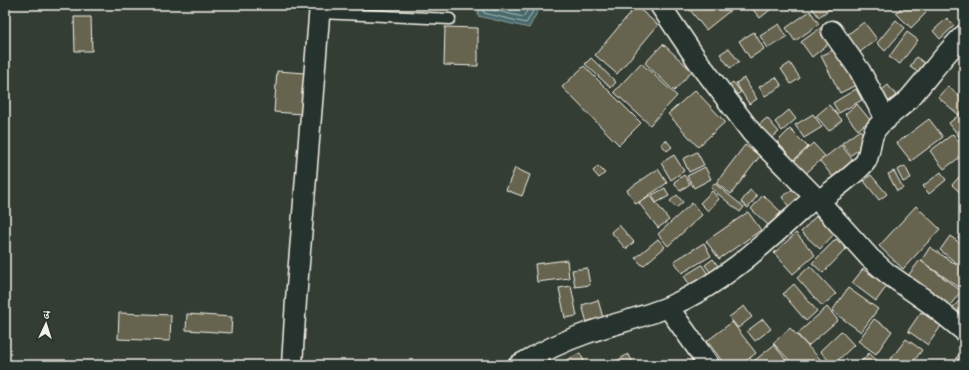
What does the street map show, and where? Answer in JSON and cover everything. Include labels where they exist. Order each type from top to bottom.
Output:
[{"type":"street","points":[[660,5],[697,60],[752,133],[817,199],[870,258],[888,274],[931,304],[964,331]]},
{"type":"street","points":[[292,365],[320,9]]},
{"type":"street","points":[[832,32],[860,70],[886,120]]},
{"type":"street","points":[[519,365],[579,336],[668,307],[714,283],[760,248],[817,199],[865,161],[872,135],[877,128],[902,106],[918,89],[964,35]]},
{"type":"street","points":[[668,307],[709,365]]},
{"type":"lane","points":[[320,9],[450,20]]},
{"type":"water","points":[[479,5],[541,5],[529,28],[478,16]]},
{"type":"building","points":[[686,5],[737,5],[706,30]]},
{"type":"building","points":[[749,5],[776,5],[760,18]]},
{"type":"building","points":[[816,5],[834,6],[819,17],[812,8]]},
{"type":"building","points":[[904,5],[919,5],[926,13],[911,28],[896,13]]},
{"type":"building","points":[[954,5],[964,5],[964,16]]},
{"type":"building","points":[[636,6],[658,25],[617,74],[595,55]]},
{"type":"building","points":[[810,11],[819,24],[795,41],[786,28]]},
{"type":"building","points":[[74,17],[91,17],[92,51],[75,51]]},
{"type":"building","points":[[947,18],[954,26],[940,39],[933,31]]},
{"type":"building","points":[[896,20],[905,28],[885,51],[877,43]]},
{"type":"building","points":[[864,22],[877,39],[856,55],[843,38]]},
{"type":"building","points":[[779,24],[787,37],[768,48],[760,36]]},
{"type":"building","points":[[823,26],[833,40],[812,57],[801,42]]},
{"type":"building","points":[[445,27],[478,28],[478,66],[444,65]]},
{"type":"building","points":[[754,32],[764,49],[750,58],[739,41]]},
{"type":"building","points":[[907,32],[918,40],[900,64],[889,57]]},
{"type":"building","points":[[663,44],[692,71],[674,91],[645,63]]},
{"type":"building","points":[[729,48],[739,62],[730,68],[720,54]]},
{"type":"building","points":[[837,48],[856,85],[840,93],[821,56]]},
{"type":"building","points":[[916,57],[932,68],[925,77],[910,67]]},
{"type":"building","points":[[591,58],[616,82],[611,88],[585,64]]},
{"type":"building","points":[[641,63],[677,96],[650,125],[614,92]]},
{"type":"building","points":[[790,63],[800,78],[791,84],[781,69]]},
{"type":"building","points":[[584,66],[641,123],[619,145],[562,87]]},
{"type":"building","points":[[277,71],[305,73],[302,114],[274,112]]},
{"type":"building","points":[[776,77],[782,86],[765,96],[759,87]]},
{"type":"building","points":[[744,78],[757,99],[749,104],[736,83]]},
{"type":"building","points":[[733,82],[741,92],[730,100],[722,90]]},
{"type":"building","points":[[888,85],[896,95],[886,104],[877,94]]},
{"type":"building","points":[[948,86],[964,101],[964,109],[959,115],[938,97]]},
{"type":"building","points":[[856,89],[862,100],[839,113],[833,103]]},
{"type":"building","points":[[695,90],[725,122],[698,147],[668,114]]},
{"type":"building","points":[[857,104],[870,120],[858,130],[845,114]]},
{"type":"building","points":[[829,105],[842,120],[829,131],[816,116]]},
{"type":"building","points":[[789,110],[796,119],[782,131],[775,122]]},
{"type":"building","points":[[964,111],[964,143],[949,123]]},
{"type":"building","points":[[813,114],[822,127],[804,138],[795,125]]},
{"type":"building","points":[[767,118],[779,132],[768,141],[756,127]]},
{"type":"building","points":[[929,119],[943,137],[911,161],[897,143]]},
{"type":"building","points":[[790,129],[808,147],[794,160],[777,142]]},
{"type":"building","points":[[860,130],[869,142],[851,155],[842,143]]},
{"type":"building","points":[[953,134],[964,149],[964,154],[944,169],[930,151]]},
{"type":"building","points":[[666,140],[672,147],[667,151],[661,144]]},
{"type":"building","points":[[813,143],[825,156],[803,176],[791,164]]},
{"type":"building","points":[[745,145],[760,156],[731,194],[716,183]]},
{"type":"building","points":[[841,145],[858,166],[837,182],[820,161]]},
{"type":"building","points":[[697,152],[704,165],[689,172],[683,159]]},
{"type":"building","points":[[674,155],[684,171],[671,180],[661,163]]},
{"type":"building","points":[[598,166],[605,173],[599,178],[593,171]]},
{"type":"building","points":[[905,166],[911,178],[903,182],[897,170]]},
{"type":"building","points":[[705,167],[711,179],[694,188],[687,176]]},
{"type":"building","points":[[515,168],[530,175],[522,196],[506,190]]},
{"type":"building","points":[[658,169],[667,183],[636,204],[627,190]]},
{"type":"building","points":[[894,171],[903,188],[897,191],[888,174]]},
{"type":"building","points":[[964,171],[964,196],[952,185]]},
{"type":"building","points":[[941,172],[946,180],[929,194],[923,186]]},
{"type":"building","points":[[684,175],[690,184],[680,191],[674,182]]},
{"type":"building","points":[[871,175],[887,194],[879,200],[864,181]]},
{"type":"building","points":[[714,183],[744,207],[740,212],[711,188]]},
{"type":"building","points":[[665,188],[669,196],[656,203],[652,195]]},
{"type":"building","points":[[794,188],[802,197],[789,207],[782,197]]},
{"type":"building","points":[[750,190],[757,196],[748,208],[741,202]]},
{"type":"building","points":[[712,191],[719,199],[708,211],[700,203]]},
{"type":"building","points":[[650,195],[669,220],[658,228],[639,203]]},
{"type":"building","points":[[677,195],[683,202],[676,208],[670,201]]},
{"type":"building","points":[[763,195],[781,212],[769,226],[751,209]]},
{"type":"building","points":[[692,203],[702,215],[668,246],[658,234]]},
{"type":"building","points":[[916,206],[940,229],[903,269],[879,246]]},
{"type":"building","points":[[748,212],[761,230],[719,259],[706,241]]},
{"type":"building","points":[[816,216],[835,233],[820,249],[801,232]]},
{"type":"building","points":[[619,225],[634,242],[626,249],[611,232]]},
{"type":"building","points":[[964,229],[964,242],[958,238]]},
{"type":"building","points":[[796,233],[815,255],[793,274],[774,253]]},
{"type":"building","points":[[950,236],[964,246],[964,269],[940,250]]},
{"type":"building","points":[[658,239],[665,247],[643,266],[635,258]]},
{"type":"building","points":[[836,239],[846,249],[823,273],[812,263]]},
{"type":"building","points":[[704,243],[711,256],[682,273],[674,261]]},
{"type":"building","points":[[930,247],[964,270],[964,280],[959,287],[921,261]]},
{"type":"building","points":[[713,259],[724,274],[716,280],[705,265]]},
{"type":"building","points":[[567,260],[569,278],[537,282],[535,264]]},
{"type":"building","points":[[920,260],[961,291],[945,312],[904,281]]},
{"type":"building","points":[[702,265],[711,279],[693,290],[684,276]]},
{"type":"building","points":[[810,266],[836,294],[822,306],[797,278]]},
{"type":"building","points":[[587,268],[590,285],[575,287],[572,270]]},
{"type":"building","points":[[863,269],[887,286],[876,301],[852,283]]},
{"type":"building","points":[[794,284],[817,311],[806,321],[783,294]]},
{"type":"building","points":[[571,286],[577,316],[565,318],[559,288]]},
{"type":"building","points":[[848,288],[878,309],[861,332],[832,311]]},
{"type":"building","points":[[961,299],[964,302],[964,326],[949,311]]},
{"type":"building","points":[[598,300],[605,325],[589,330],[582,305]]},
{"type":"building","points":[[744,306],[752,317],[738,328],[729,317]]},
{"type":"building","points":[[827,307],[838,320],[808,346],[797,334]]},
{"type":"building","points":[[921,312],[941,326],[928,345],[908,331]]},
{"type":"building","points":[[119,313],[171,315],[170,341],[118,339]]},
{"type":"building","points":[[187,314],[232,317],[231,333],[186,330]]},
{"type":"building","points":[[763,319],[771,329],[755,341],[747,331]]},
{"type":"building","points":[[874,319],[892,331],[876,354],[858,341]]},
{"type":"building","points":[[732,322],[756,353],[741,365],[725,365],[707,341]]},
{"type":"building","points":[[790,328],[826,365],[794,365],[773,343]]},
{"type":"building","points":[[841,331],[854,345],[833,365],[820,351]]},
{"type":"building","points":[[906,339],[922,350],[911,365],[887,364]]},
{"type":"building","points":[[774,345],[787,361],[782,365],[749,365]]},
{"type":"building","points":[[964,349],[964,364],[956,358]]},
{"type":"building","points":[[580,353],[586,365],[567,365],[565,361]]},
{"type":"building","points":[[869,353],[882,365],[860,365],[859,364]]},
{"type":"building","points":[[628,354],[635,365],[610,365]]}]
